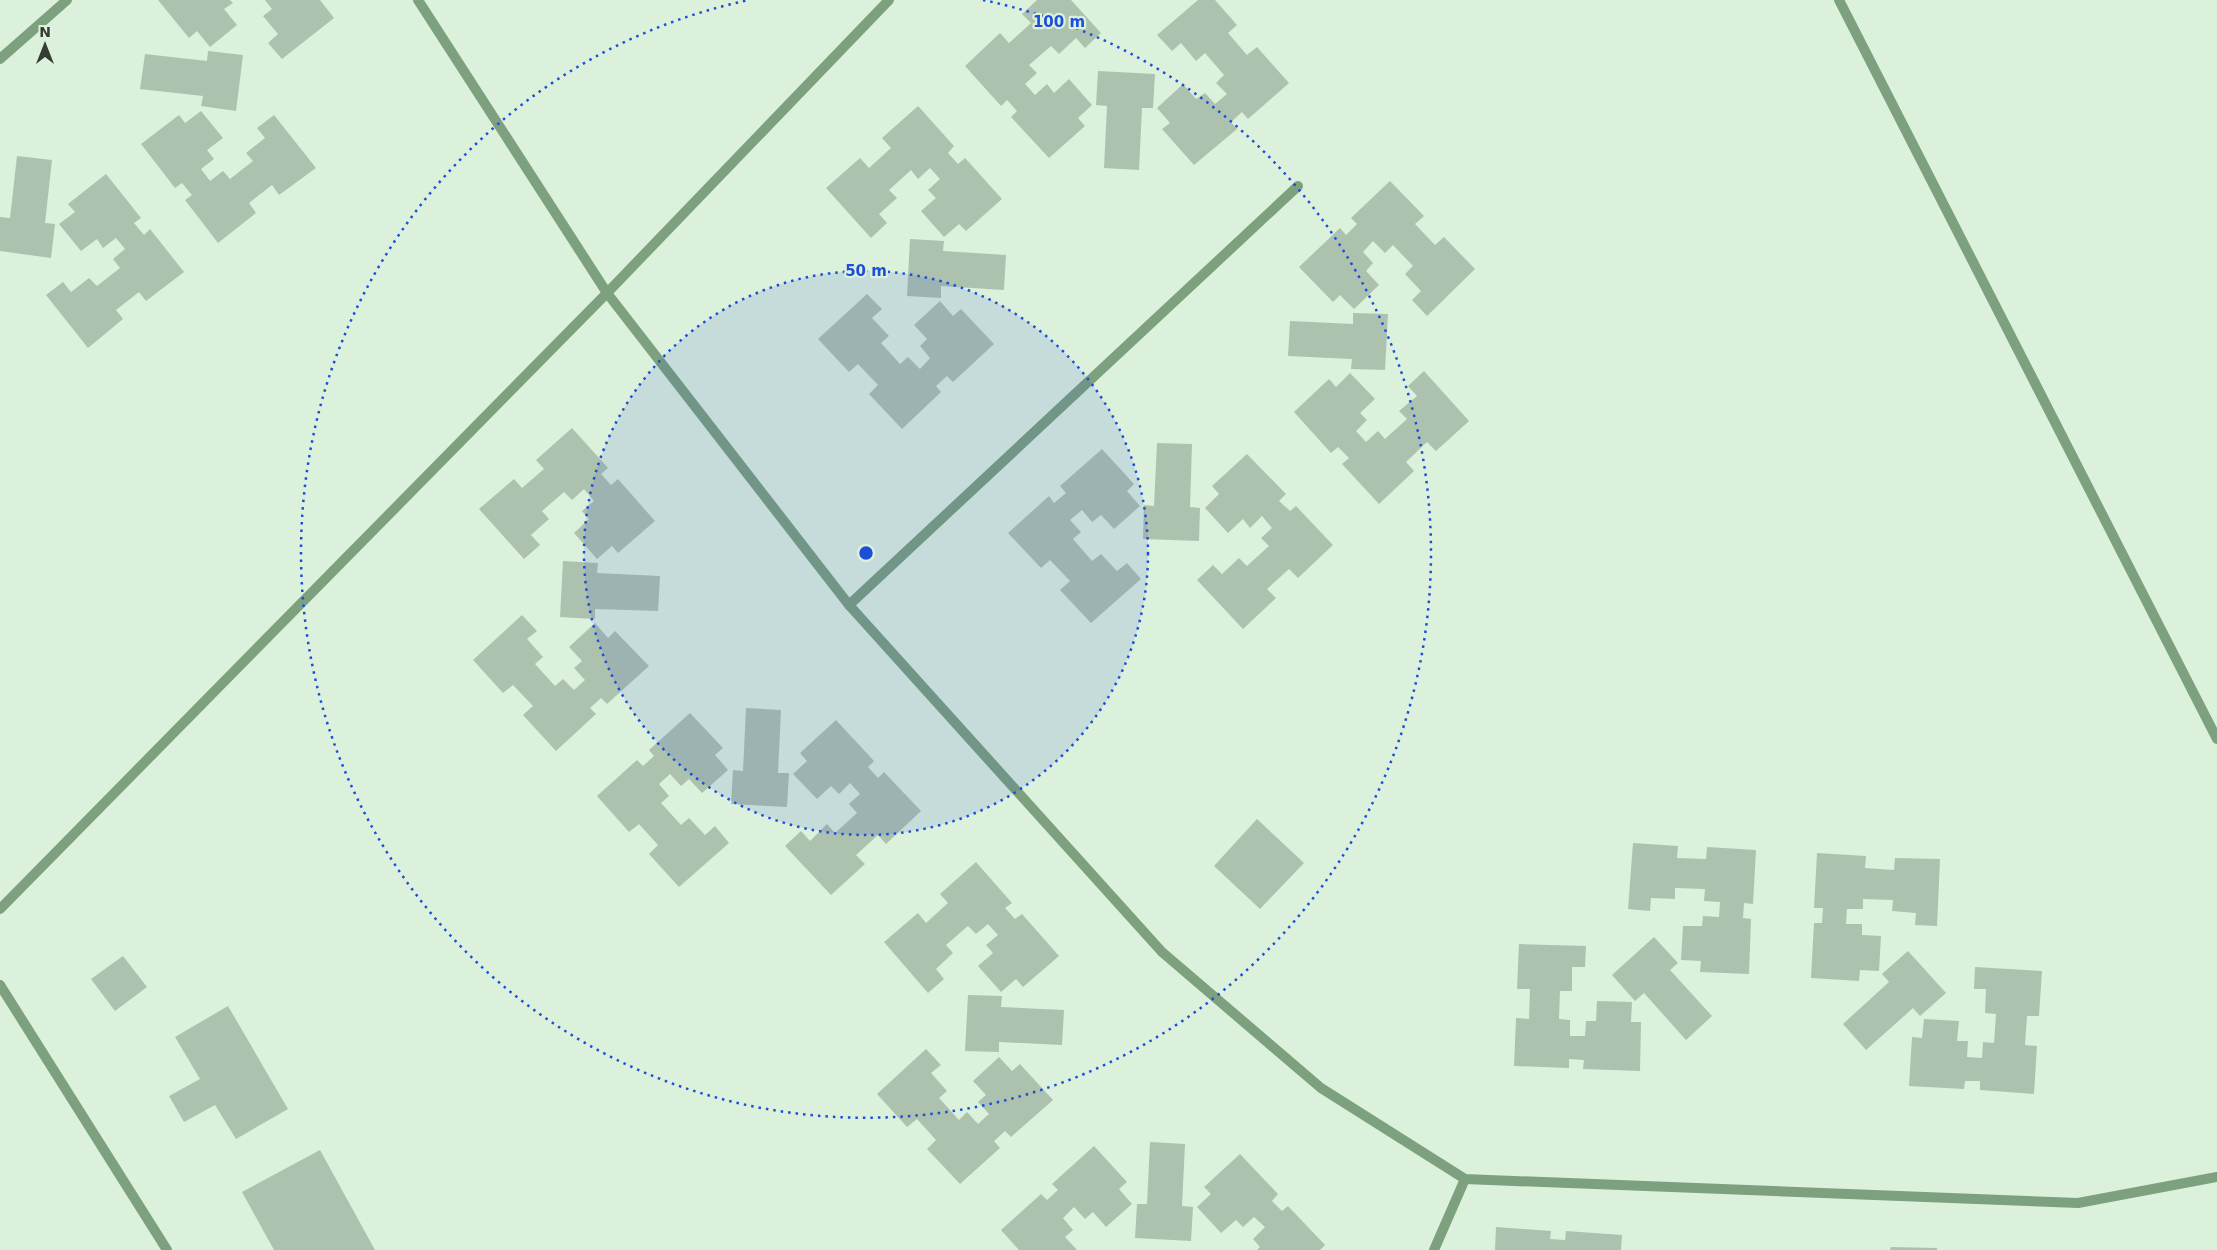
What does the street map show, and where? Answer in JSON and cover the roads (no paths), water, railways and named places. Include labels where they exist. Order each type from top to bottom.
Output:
[{"type":"street","points":[[0,59],[67,0]]},
{"type":"street","points":[[418,0],[607,293],[849,605],[1162,952],[1321,1088],[1465,1179],[2078,1203],[2217,1177]]},
{"type":"street","points":[[0,909],[607,293],[889,0]]},
{"type":"street","points":[[1839,0],[2217,739]]},
{"type":"street","points":[[849,605],[1298,186]]},
{"type":"street","points":[[0,985],[166,1250]]},
{"type":"street","points":[[1434,1250],[1465,1179]]}]
